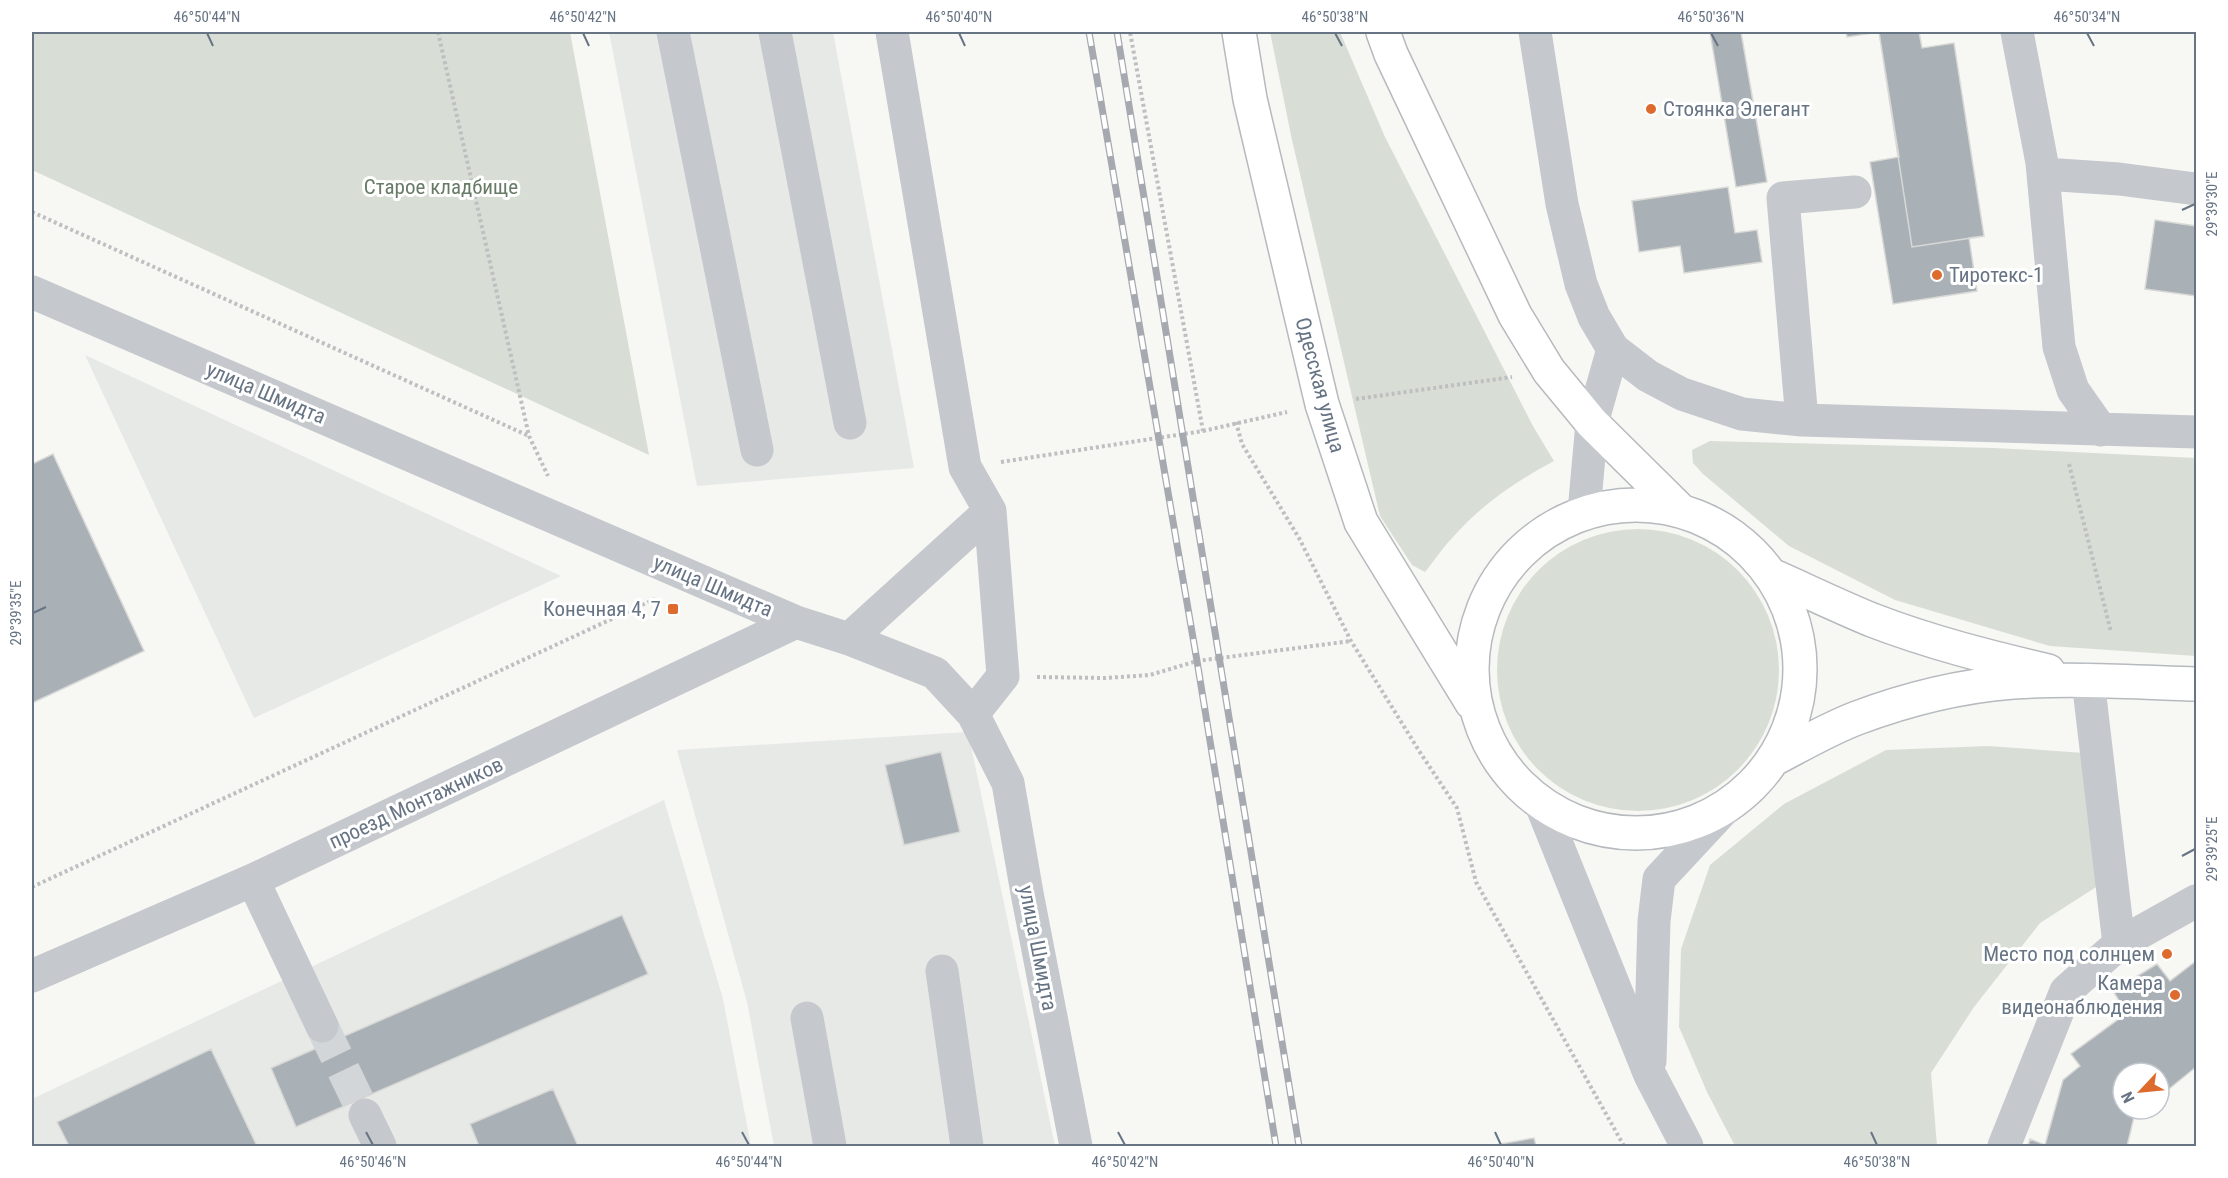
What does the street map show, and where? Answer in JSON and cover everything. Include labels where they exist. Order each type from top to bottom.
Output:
[{"type":"main road","name":"Одесская улица","points":[[1239,32],[1250,99],[1322,404],[1361,522],[1477,710]]},
{"type":"main road","points":[[1383,32],[1391,54],[1478,241],[1515,315],[1549,371],[1592,423],[1680,510],[1731,535],[1771,575],[1790,610],[1799,647],[1800,686],[1792,724],[1774,759],[1753,785],[1727,806],[1682,827],[1633,834],[1584,825],[1540,802],[1500,761],[1477,710],[1472,661],[1481,612],[1505,569],[1540,535],[1584,512],[1632,504],[1680,510]]},
{"type":"main road","points":[[1771,575],[1871,619],[1917,636],[1987,657],[2088,680]]},
{"type":"main road","points":[[1774,759],[1856,718],[1910,702],[1967,689],[2011,682],[2088,680],[2196,684]]},
{"type":"street","points":[[673,32],[757,450]]},
{"type":"street","points":[[775,32],[849,423]]},
{"type":"street","points":[[892,32],[965,467],[990,511],[1003,676],[973,714]]},
{"type":"street","points":[[1535,32],[1562,204],[1581,284],[1594,317],[1613,349],[1648,375],[1682,394],[1742,414],[1802,420],[2196,432]]},
{"type":"street","points":[[2017,32],[2044,174],[2059,348],[2073,390],[2101,430]]},
{"type":"street","points":[[2044,174],[2119,179],[2196,189]]},
{"type":"street","points":[[1802,420],[1783,198],[1855,192]]},
{"type":"street","name":"улица Шмидта","points":[[32,292],[796,622],[849,639],[935,673],[973,714],[1008,783],[1029,905],[1076,1146]]},
{"type":"street","points":[[1584,512],[1592,423],[1613,349]]},
{"type":"street","points":[[849,639],[990,511]]},
{"type":"street","name":"проезд Монтажников","points":[[32,975],[252,880],[796,622]]},
{"type":"street","points":[[2088,680],[2119,944]]},
{"type":"street","points":[[1540,802],[1650,1075],[1688,1146]]},
{"type":"street","points":[[1650,1075],[1654,921],[1659,879],[1727,806]]},
{"type":"street","points":[[252,880],[322,1026]]},
{"type":"street","points":[[2004,1146],[2066,991],[2119,944],[2196,901]]},
{"type":"street","points":[[942,972],[967,1146]]},
{"type":"street","points":[[807,1018],[830,1146]]},
{"type":"street","points":[[365,1115],[380,1146]]},
{"type":"path","points":[[438,32],[529,436],[572,525]]},
{"type":"path","points":[[1130,32],[1203,431]]},
{"type":"path","points":[[32,212],[529,436]]},
{"type":"path","points":[[965,467],[1203,431],[1322,404],[1549,371]]},
{"type":"path","points":[[1236,422],[1242,444],[1299,538],[1351,641],[1420,754],[1457,808],[1476,882],[1624,1146]]},
{"type":"path","points":[[2068,460],[2111,632]]},
{"type":"path","points":[[32,887],[697,580]]},
{"type":"path","points":[[1003,676],[1105,678],[1150,675],[1197,661],[1351,641]]},
{"type":"shaded area","points":[[609,32],[833,32],[914,468],[697,486]]},
{"type":"shaded area","points":[[85,355],[561,576],[254,718]]},
{"type":"shaded area","points":[[968,732],[1055,1146],[774,1146],[747,1002],[677,750]]},
{"type":"shaded area","points":[[664,800],[723,999],[751,1146],[32,1146],[32,1099]]},
{"type":"green space","name":"Старое кладбище","points":[[32,32],[570,32],[649,455],[32,170]]},
{"type":"green space","points":[[1270,32],[1340,32],[1385,137],[1534,428],[1554,461],[1527,476],[1476,514],[1450,540],[1425,572],[1412,565],[1380,516],[1292,140]]},
{"type":"green space","points":[[1710,441],[1994,448],[2196,458],[2196,656],[2050,646],[1895,600],[1789,546],[1703,474],[1693,463],[1692,450]]},
{"type":"green space","points":[[1652,529],[1666,531],[1705,545],[1738,570],[1763,603],[1777,642],[1779,670],[1777,698],[1763,737],[1738,770],[1705,795],[1679,805],[1652,811],[1624,811],[1610,809],[1571,795],[1548,779],[1529,760],[1513,737],[1499,698],[1497,656],[1499,642],[1513,603],[1529,580],[1548,561],[1571,545],[1610,531]]},
{"type":"green space","points":[[1988,746],[2084,753],[2104,882],[2040,923],[1974,1007],[1931,1073],[1937,1146],[1735,1146],[1707,1092],[1679,1027],[1681,949],[1710,865],[1784,804],[1886,750]]},
{"type":"building","points":[[1710,32],[1741,32],[1767,182],[1736,187]]},
{"type":"building","points":[[1846,32],[1879,32],[1847,37]]},
{"type":"building","points":[[1846,32],[1879,32],[1847,37]]},
{"type":"building","points":[[1879,32],[1919,32],[1922,48],[1954,43],[1984,236],[1969,238],[1977,291],[1893,304],[1870,162],[1899,157]]},
{"type":"building","points":[[1879,32],[1919,32],[1922,48],[1954,43],[1984,236],[1912,247]]},
{"type":"building","points":[[1728,187],[1735,233],[1757,230],[1762,262],[1684,273],[1680,246],[1639,252],[1632,201]]},
{"type":"building","points":[[2155,220],[2196,226],[2196,296],[2145,289]]},
{"type":"building","points":[[53,454],[144,651],[32,703],[32,464]]},
{"type":"building","points":[[941,752],[960,832],[904,845],[885,765]]},
{"type":"building","points":[[622,915],[648,974],[296,1127],[271,1068]]},
{"type":"building","points":[[2196,961],[2196,1067],[2171,1087],[2171,1061],[2111,1061],[2111,1121],[2133,1121],[2127,1146],[2028,1146],[2030,1139],[2045,1145],[2063,1080],[2080,1066],[2071,1054],[2127,1013],[2113,991],[2157,964],[2170,981]]},
{"type":"building","points":[[211,1049],[257,1146],[69,1146],[57,1122]]},
{"type":"building","points":[[553,1089],[578,1146],[479,1146],[470,1124]]},
{"type":"building","points":[[1534,1138],[1536,1146],[1489,1146]]},
{"type":"tunnel","points":[[322,1026],[365,1115]]},
{"type":"railway","points":[[1089,32],[1197,661],[1276,1146]]},
{"type":"railway","points":[[1117,32],[1299,1146]]},
{"type":"place","name":"Стоянка Элегант","points":[[1651,109]]},
{"type":"place","name":"Тиротекс-1","points":[[1937,275]]},
{"type":"place","name":"Конечная 4, 7","points":[[673,609]]},
{"type":"place","name":"Место под солнцем","points":[[2167,954]]},
{"type":"place","name":"Камера видеонаблюдения","points":[[2175,995]]}]
